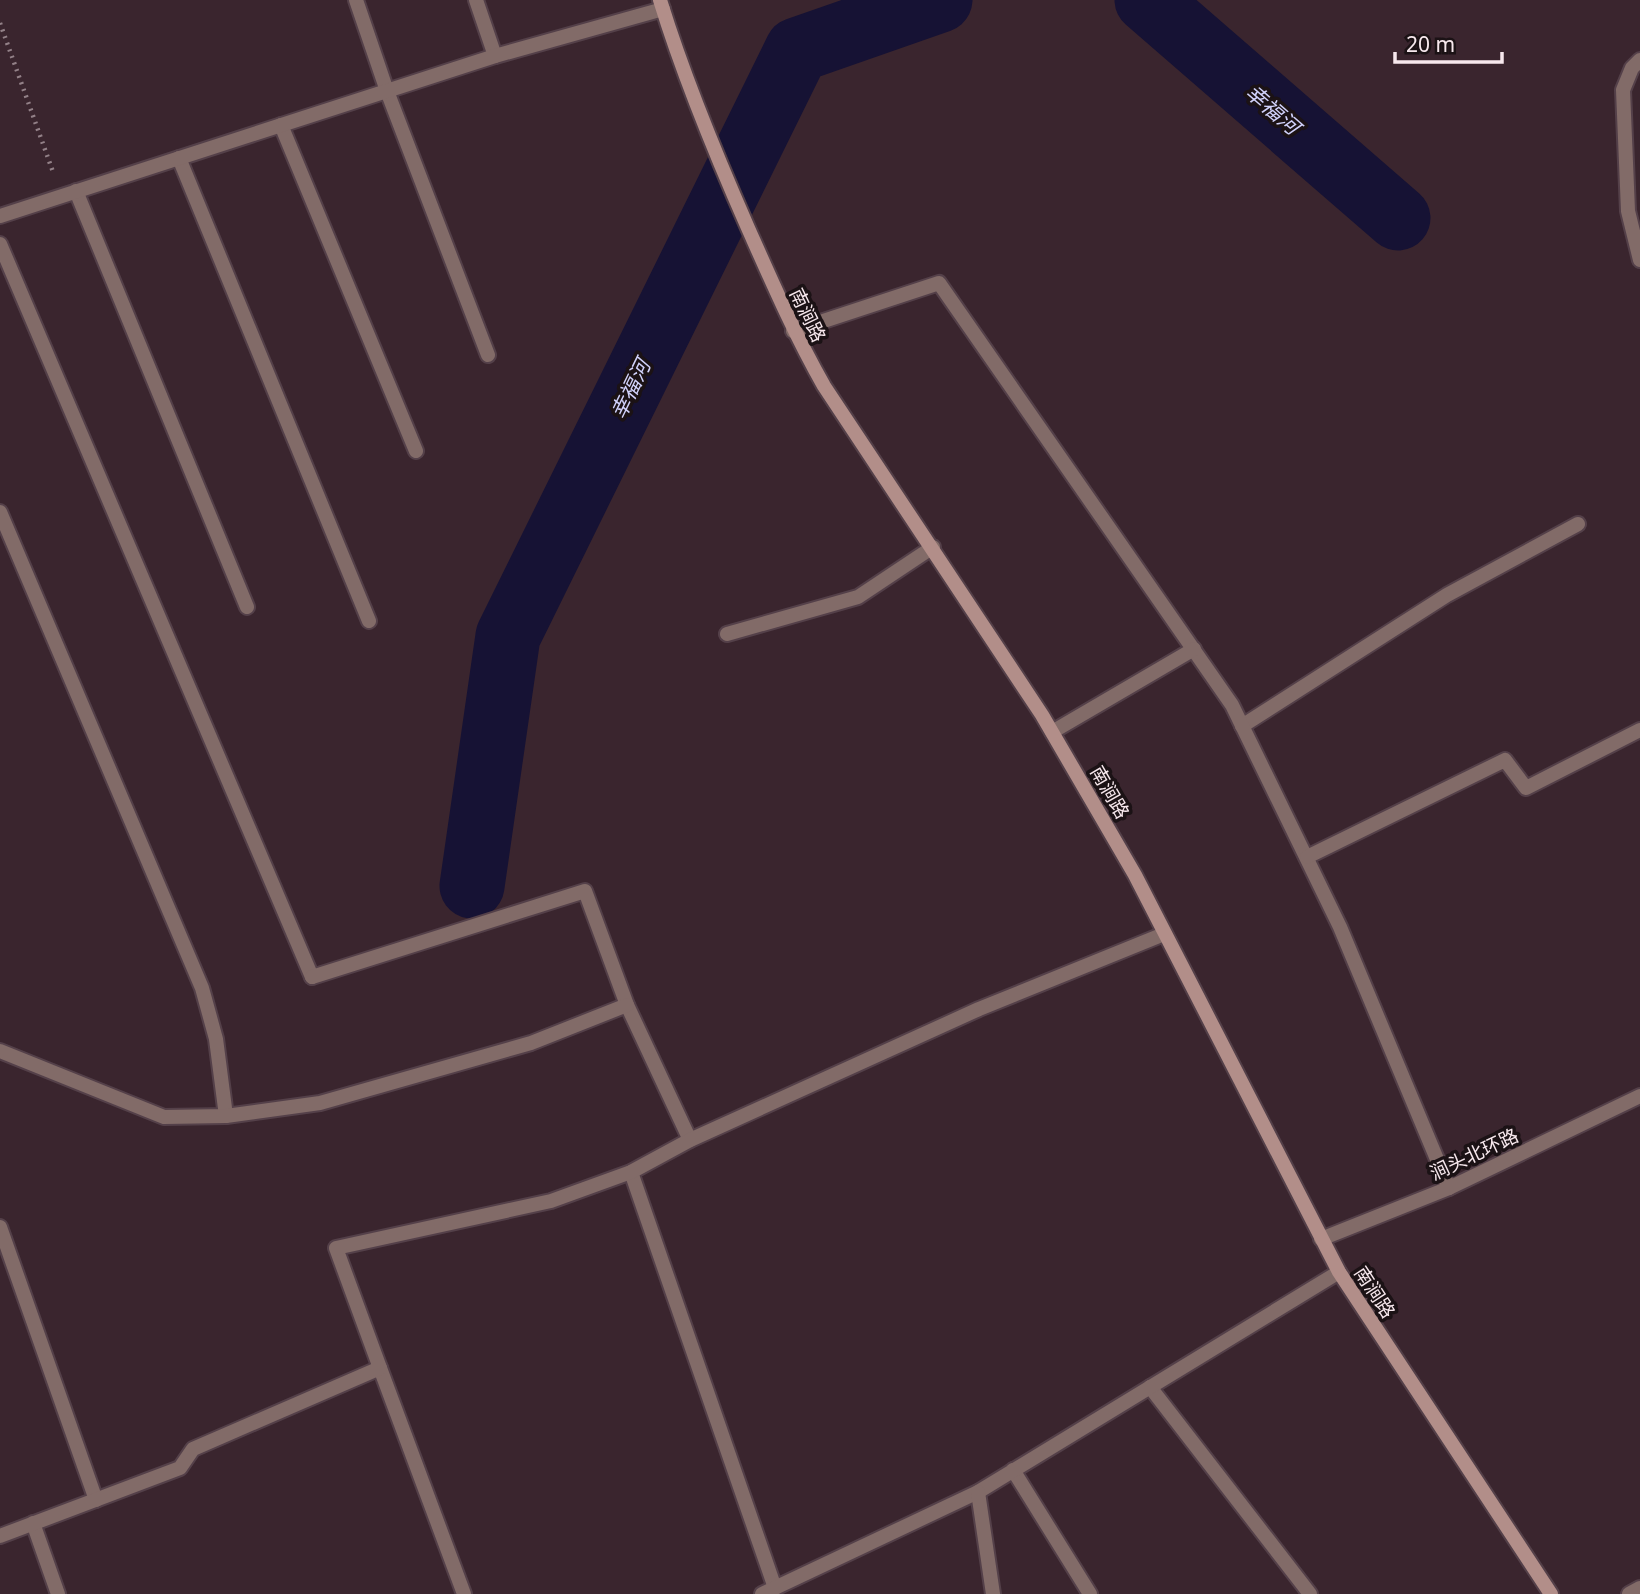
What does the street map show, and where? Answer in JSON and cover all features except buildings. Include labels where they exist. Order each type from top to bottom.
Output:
[{"type":"main road","name":"南涧路","points":[[661,4],[682,71],[749,231],[793,331],[824,387],[933,547],[1052,733],[1135,875],[1339,1272],[1551,1594]]},
{"type":"street","points":[[356,0],[387,91],[488,355]]},
{"type":"street","points":[[475,0],[495,55]]},
{"type":"street","points":[[0,216],[495,55],[661,4]]},
{"type":"street","points":[[1640,60],[1632,68],[1623,90],[1628,211],[1640,260]]},
{"type":"street","points":[[281,125],[416,451]]},
{"type":"street","points":[[178,158],[369,621]]},
{"type":"street","points":[[76,191],[247,607]]},
{"type":"street","points":[[0,244],[312,976],[585,891],[627,1005],[690,1140]]},
{"type":"street","points":[[793,331],[939,283],[1232,705],[1340,927],[1449,1188]]},
{"type":"street","points":[[0,512],[202,988],[216,1039],[226,1116]]},
{"type":"street","points":[[1242,726],[1447,595],[1578,524]]},
{"type":"street","points":[[727,634],[858,597],[933,547]]},
{"type":"street","points":[[1052,733],[1194,649]]},
{"type":"street","points":[[1307,857],[1506,760],[1526,788],[1640,730]]},
{"type":"street","points":[[464,1594],[335,1248],[551,1201],[631,1172],[690,1140],[979,1009],[1164,934]]},
{"type":"street","points":[[0,1051],[164,1117],[226,1116],[320,1103],[531,1044],[627,1005]]},
{"type":"street","name":"涧头北环路","points":[[1321,1239],[1449,1188],[1640,1096]]},
{"type":"street","points":[[631,1172],[768,1591],[978,1492],[1339,1272]]},
{"type":"street","points":[[0,1227],[96,1500]]},
{"type":"street","points":[[0,1536],[180,1468],[193,1449],[380,1368]]},
{"type":"street","points":[[1150,1387],[1310,1594]]},
{"type":"street","points":[[1013,1471],[1090,1594]]},
{"type":"street","points":[[978,1492],[993,1594]]},
{"type":"street","points":[[33,1523],[58,1594]]},
{"type":"street","points":[[1629,1594],[1640,1588]]},
{"type":"path","points":[[0,23],[61,196]]},
{"type":"waterway","name":"幸福河","points":[[472,886],[508,636],[797,50],[940,0]]},
{"type":"waterway","name":"幸福河","points":[[1147,0],[1398,218]]}]
